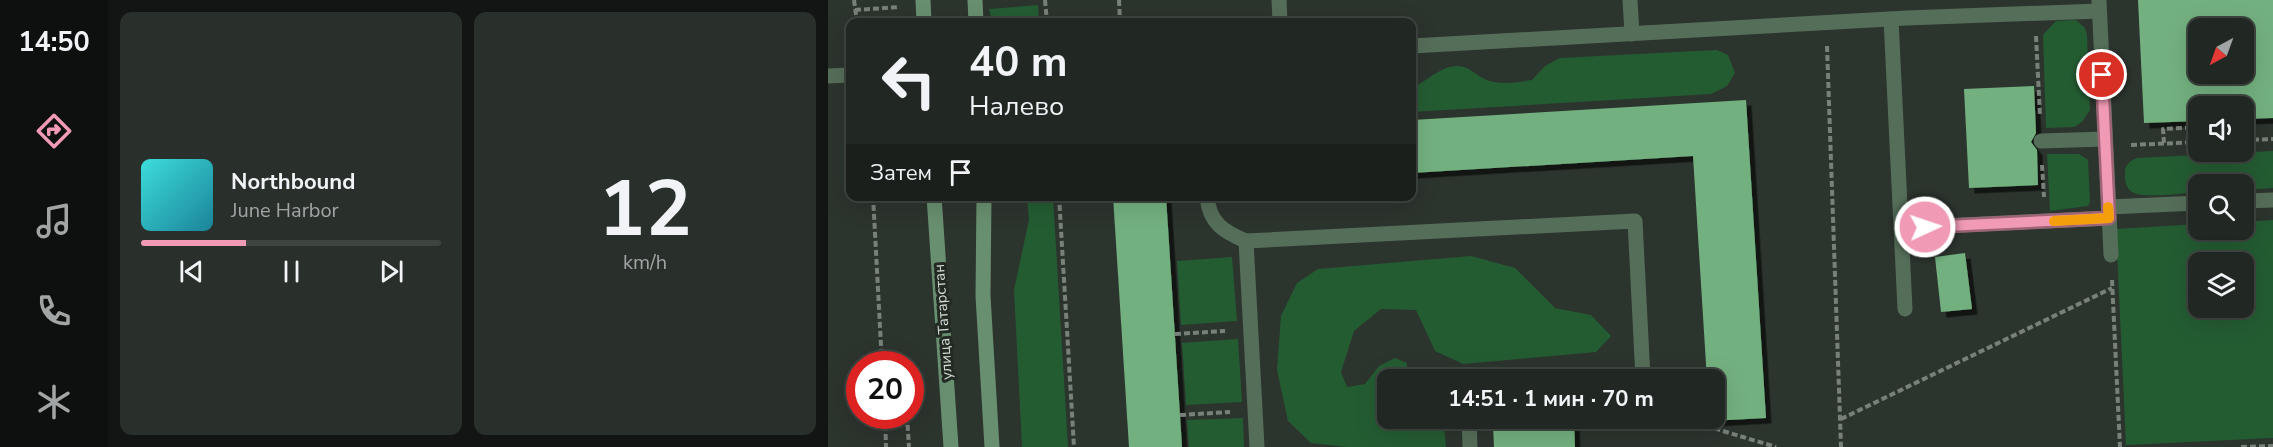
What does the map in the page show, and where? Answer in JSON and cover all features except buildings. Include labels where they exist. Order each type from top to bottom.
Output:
[{"type":"street","points":[[923,0],[924,18]]},
{"type":"street","points":[[975,0],[976,18]]},
{"type":"street","name":"улица Татарстан","points":[[934,201],[951,447]]},
{"type":"street","points":[[984,201],[983,296],[992,447]]},
{"type":"lane","points":[[1279,0],[1280,18]]},
{"type":"lane","points":[[1630,0],[1632,34]]},
{"type":"lane","points":[[1416,46],[1826,22],[2035,14],[2099,6],[2111,255]]},
{"type":"lane","points":[[1891,19],[1905,309]]},
{"type":"lane","points":[[828,76],[846,75]]},
{"type":"lane","points":[[2041,141],[2105,142]]},
{"type":"lane","points":[[2254,201],[2273,200]]},
{"type":"lane","points":[[1207,201],[1208,209],[1224,232],[1246,241],[1635,221],[1643,369]]},
{"type":"lane","points":[[1901,228],[2045,221],[2188,204]]},
{"type":"lane","points":[[1246,241],[1257,447]]},
{"type":"lane","points":[[1469,429],[1470,447]]},
{"type":"path","points":[[854,0],[856,18]]},
{"type":"path","points":[[1046,0],[1047,18]]},
{"type":"path","points":[[1119,0],[1120,18]]},
{"type":"path","points":[[855,10],[900,7]]},
{"type":"path","points":[[2035,14],[2045,221]]},
{"type":"path","points":[[1826,22],[1842,447]]},
{"type":"path","points":[[2164,143],[2163,129],[2186,128],[2186,122]]},
{"type":"path","points":[[2254,140],[2273,139]]},
{"type":"path","points":[[2105,142],[2188,142]]},
{"type":"path","points":[[873,201],[881,351]]},
{"type":"path","points":[[1059,201],[1074,447]]},
{"type":"path","points":[[2111,255],[2120,447]]},
{"type":"path","points":[[1841,419],[2112,288]]},
{"type":"path","points":[[1175,334],[1251,330]]},
{"type":"path","points":[[1180,415],[1256,411]]},
{"type":"path","points":[[885,429],[886,447]]},
{"type":"path","points":[[908,429],[909,447]]},
{"type":"path","points":[[1716,429],[1776,447]]},
{"type":"path","points":[[2241,447],[2273,446]]},
{"type":"green space","points":[[1038,5],[1039,18],[991,18],[989,9]]},
{"type":"green space","points":[[2076,20],[2085,28],[2087,35],[2090,110],[2082,122],[2074,127],[2046,128],[2043,35],[2056,21]]},
{"type":"green space","points":[[1717,50],[1728,55],[1735,73],[1727,86],[1711,94],[1416,112],[1416,86],[1439,71],[1457,66],[1467,68],[1490,81],[1511,83],[1532,80],[1545,66],[1560,58]]},
{"type":"green space","points":[[2273,151],[2273,188],[2254,189],[2254,174],[2188,174],[2188,193],[2164,195],[2137,194],[2128,188],[2126,182],[2126,166],[2137,158],[2188,155],[2188,162],[2254,162],[2254,152]]},
{"type":"green space","points":[[2047,154],[2079,154],[2088,160],[2090,202],[2088,206],[2050,211]]},
{"type":"green space","points":[[1027,201],[1053,201],[1068,447],[1022,447],[1014,290],[1029,220]]},
{"type":"green space","points":[[2273,220],[2273,438],[2126,445],[2116,229],[2188,225],[2188,240],[2254,240],[2254,221]]},
{"type":"green space","points":[[1471,256],[1515,268],[1555,308],[1591,315],[1611,336],[1596,352],[1463,364],[1435,351],[1416,310],[1381,309],[1354,331],[1341,372],[1347,387],[1365,384],[1379,366],[1395,358],[1407,363],[1407,369],[1377,369],[1377,429],[1444,429],[1446,447],[1347,447],[1311,443],[1288,421],[1277,370],[1281,316],[1297,283],[1318,269]]},
{"type":"green space","points":[[1232,257],[1237,321],[1181,325],[1177,261]]},
{"type":"green space","points":[[1238,339],[1242,402],[1186,405],[1182,343]]},
{"type":"green space","points":[[1243,418],[1244,447],[1189,447],[1187,420]]},
{"type":"slow traffic","points":[[2054,221],[2109,218],[2108,207]]},
{"type":"route","points":[[1925,227],[2109,218],[2102,75]]}]
